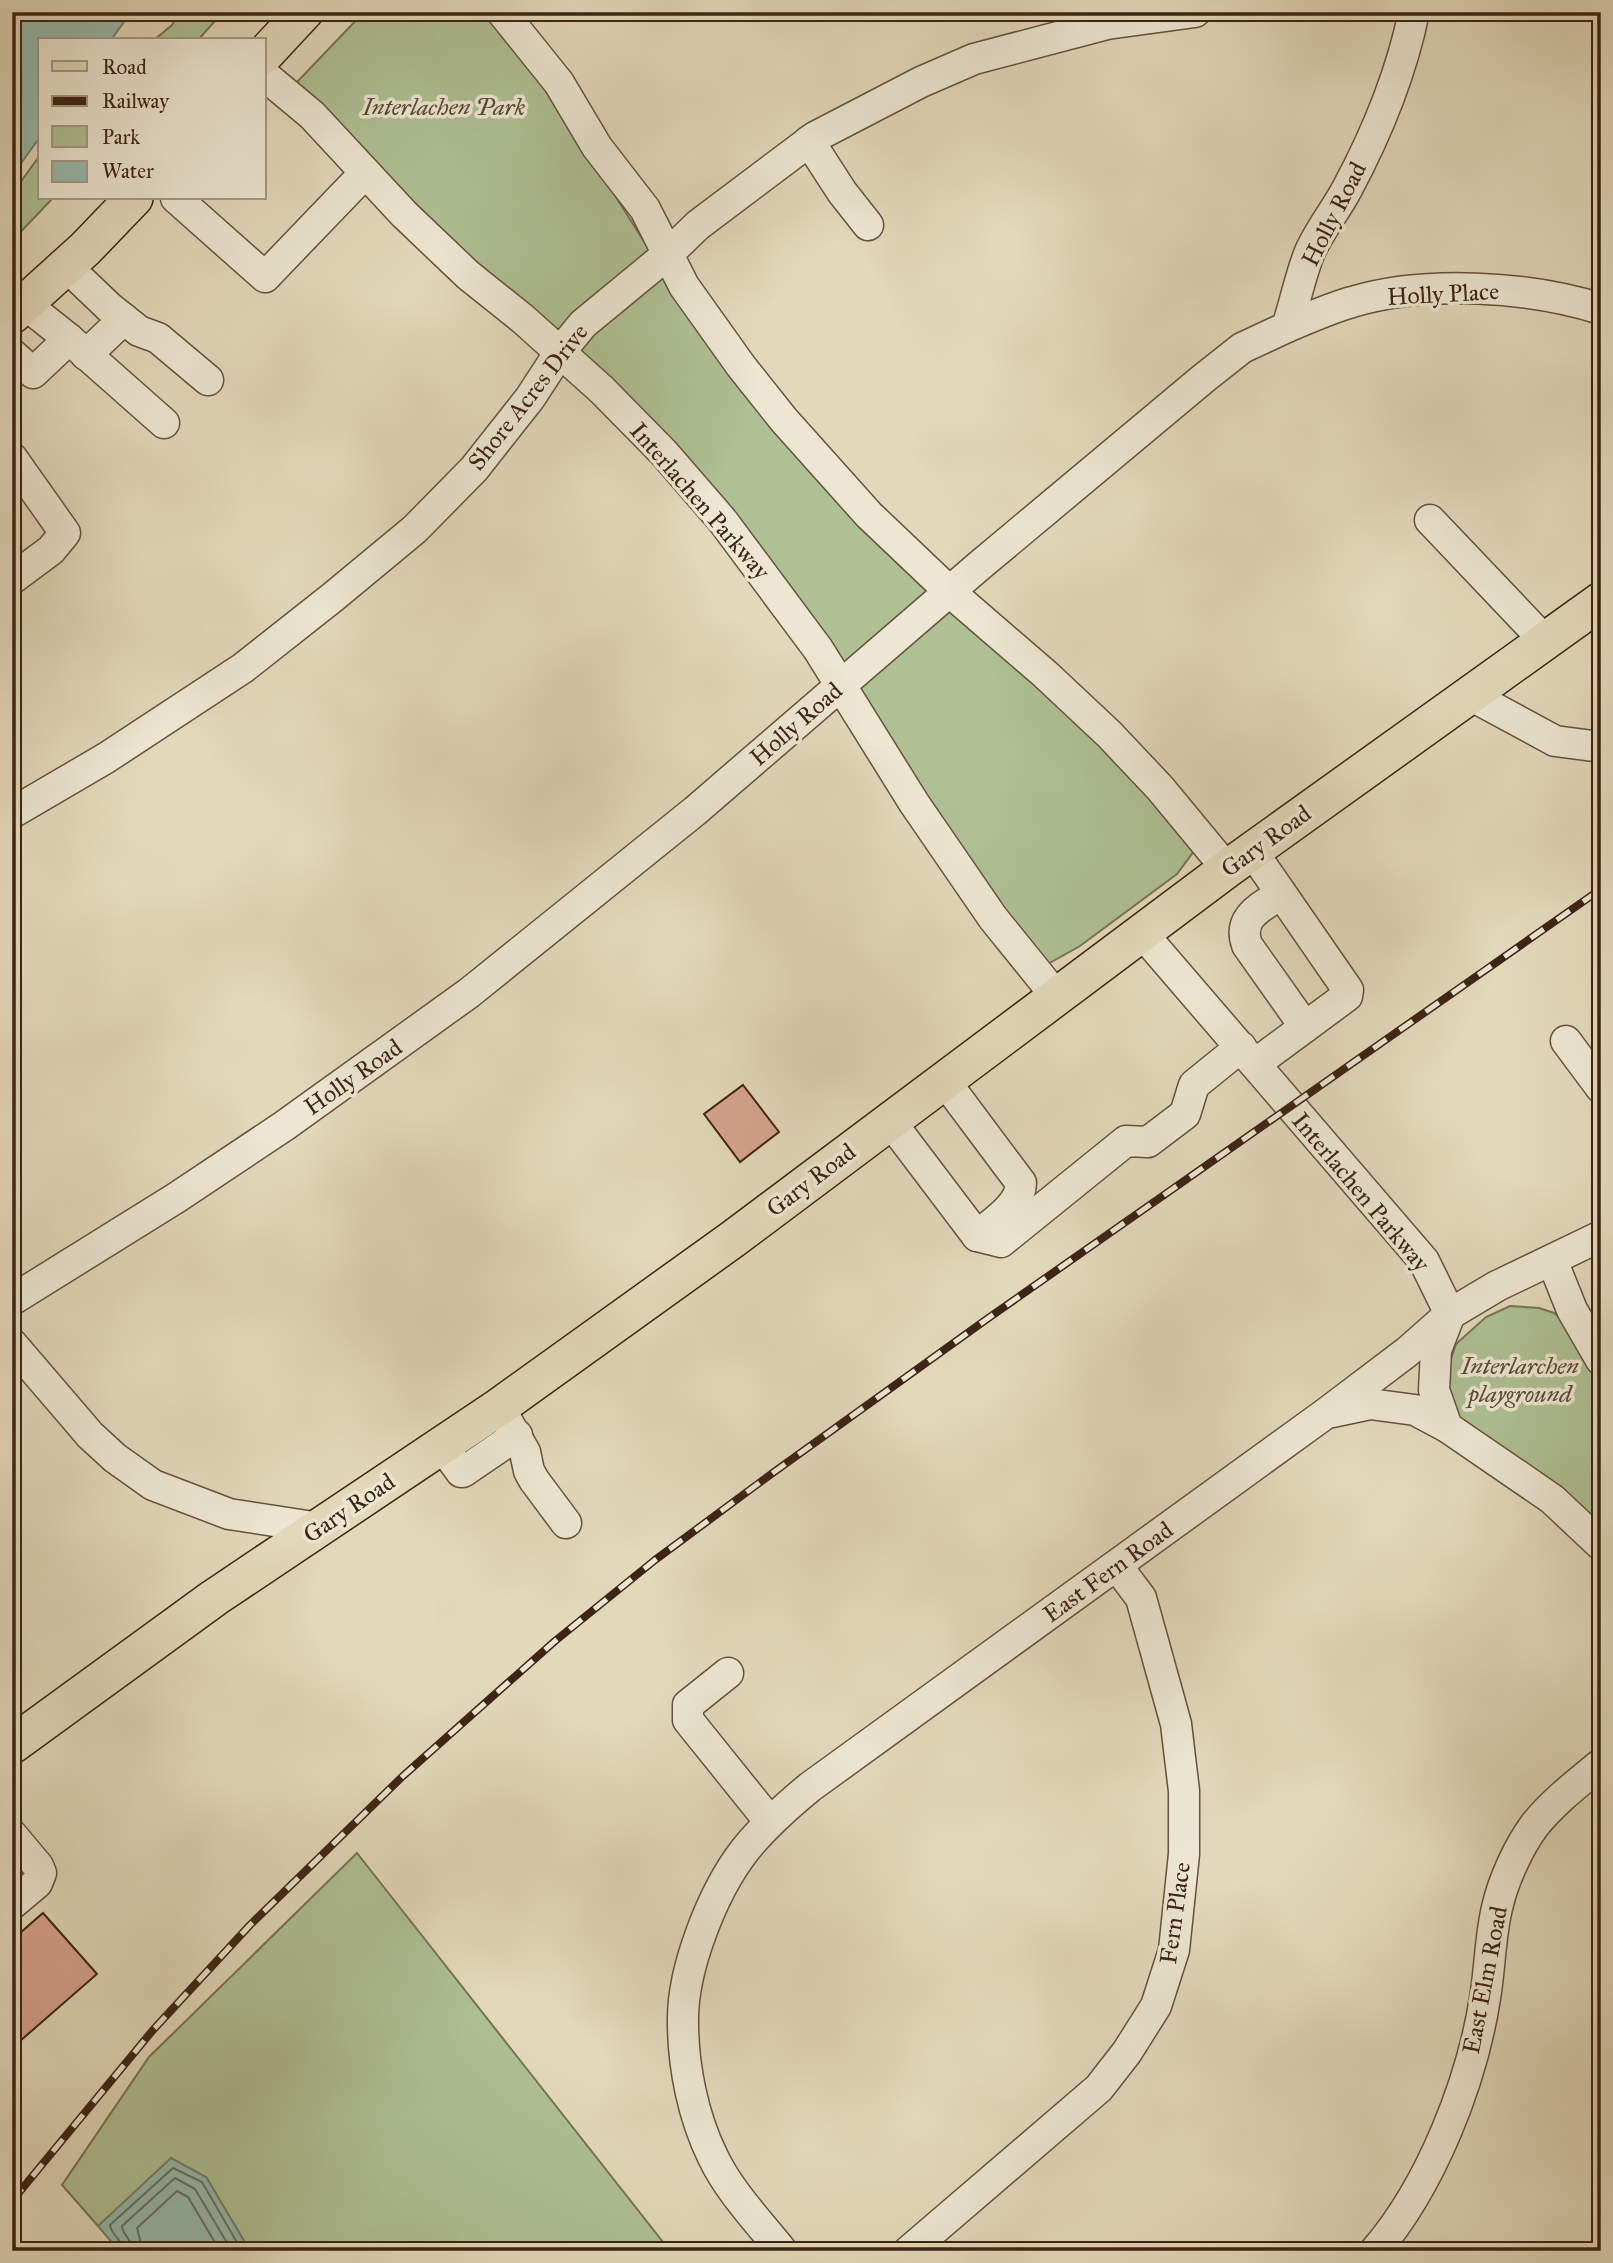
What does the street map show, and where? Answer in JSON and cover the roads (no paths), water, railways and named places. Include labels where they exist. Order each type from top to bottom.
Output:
[{"type":"main road","points":[[266,53],[303,12]]},
{"type":"main road","points":[[19,309],[132,200]]},
{"type":"main road","name":"Gary Road","points":[[12,1745],[214,1598],[442,1446],[508,1421],[733,1239],[944,1080],[1239,860],[1601,601]]},
{"type":"street","points":[[502,12],[559,83],[597,147],[645,209],[684,286],[741,366],[784,420],[869,515],[950,592],[1045,674],[1109,734],[1160,788],[1239,860],[1281,894],[1348,990],[1348,996],[1305,1027],[1194,1085],[1185,1114],[1148,1142],[1126,1142],[1001,1242],[977,1236],[890,1121]]},
{"type":"street","name":"Shore Acres Drive","points":[[12,813],[106,758],[243,668],[415,529],[474,469],[530,398],[560,352],[583,324],[668,254],[698,225],[810,141],[901,92],[974,59],[1107,24],[1195,12]]},
{"type":"street","name":"Holly Road","points":[[12,1300],[284,1126],[458,1001],[664,837],[950,592],[1242,348],[1287,327],[1310,252],[1336,210],[1386,109],[1407,46],[1414,12]]},
{"type":"street","name":"Interlachen Parkway","points":[[266,77],[312,115],[404,215],[468,275],[560,352],[664,453],[722,520],[772,584],[842,685],[914,803],[985,907],[1056,996]]},
{"type":"street","points":[[810,141],[842,192],[867,225]]},
{"type":"street","points":[[178,200],[265,277],[365,173]]},
{"type":"street","points":[[66,266],[124,319],[139,331],[159,338],[208,380]]},
{"type":"street","name":"Holly Place","points":[[1287,327],[1353,301],[1405,292],[1461,288],[1567,298],[1601,309]]},
{"type":"street","points":[[19,309],[78,347],[164,423]]},
{"type":"street","points":[[12,354],[33,373],[124,319]]},
{"type":"street","points":[[12,458],[65,533],[51,550],[12,579]]},
{"type":"street","points":[[1430,520],[1545,641]]},
{"type":"street","points":[[1470,695],[1555,741],[1601,747]]},
{"type":"street","points":[[1281,894],[1248,918],[1244,925],[1244,937],[1305,1027]]},
{"type":"street","name":"Interlachen Parkway","points":[[1142,933],[1424,1261],[1450,1314]]},
{"type":"street","points":[[1566,1041],[1601,1088]]},
{"type":"street","points":[[944,1080],[1021,1183],[1021,1191],[1014,1202],[977,1236]]},
{"type":"street","name":"East Fern Road","points":[[782,2251],[740,2199],[713,2157],[697,2115],[687,2067],[683,2020],[689,1976],[703,1928],[721,1887],[745,1850],[770,1822],[810,1787],[1325,1414],[1407,1352],[1450,1314],[1497,1286],[1601,1236]]},
{"type":"street","points":[[1552,1260],[1572,1310],[1601,1360]]},
{"type":"street","points":[[1447,1427],[1434,1390],[1436,1350],[1450,1314]]},
{"type":"street","points":[[12,1345],[90,1435],[115,1458],[153,1485],[229,1514],[320,1528]]},
{"type":"street","points":[[1325,1414],[1370,1404],[1415,1410],[1447,1427],[1552,1499],[1601,1545]]},
{"type":"street","points":[[508,1421],[525,1452],[529,1471],[566,1523]]},
{"type":"street","name":"Fern Place","points":[[909,2251],[1098,2088],[1128,2052],[1156,2006],[1174,1950],[1184,1841],[1184,1791],[1176,1724],[1141,1598],[1117,1566]]},
{"type":"street","points":[[728,1673],[688,1705],[688,1720],[770,1822]]},
{"type":"street","name":"East Elm Road","points":[[1376,2251],[1421,2183],[1450,2124],[1471,2058],[1485,2000],[1497,1908],[1512,1865],[1533,1827],[1551,1807],[1601,1764]]},
{"type":"street","points":[[12,1835],[41,1873],[37,1883],[12,1904]]},
{"type":"water","points":[[12,12],[131,12],[112,38],[38,38],[38,140],[12,176]]},
{"type":"water","points":[[171,2158],[206,2177],[250,2251],[119,2251],[98,2226]]},
{"type":"railway","points":[[12,2201],[153,2030],[250,1925],[403,1776],[555,1641],[655,1560],[774,1472],[987,1319],[1601,889]]},
{"type":"park label","name":"Interlachen Park","points":[[444,107]]},
{"type":"park label","name":"Interlarchen playground","points":[[1520,1380]]}]
